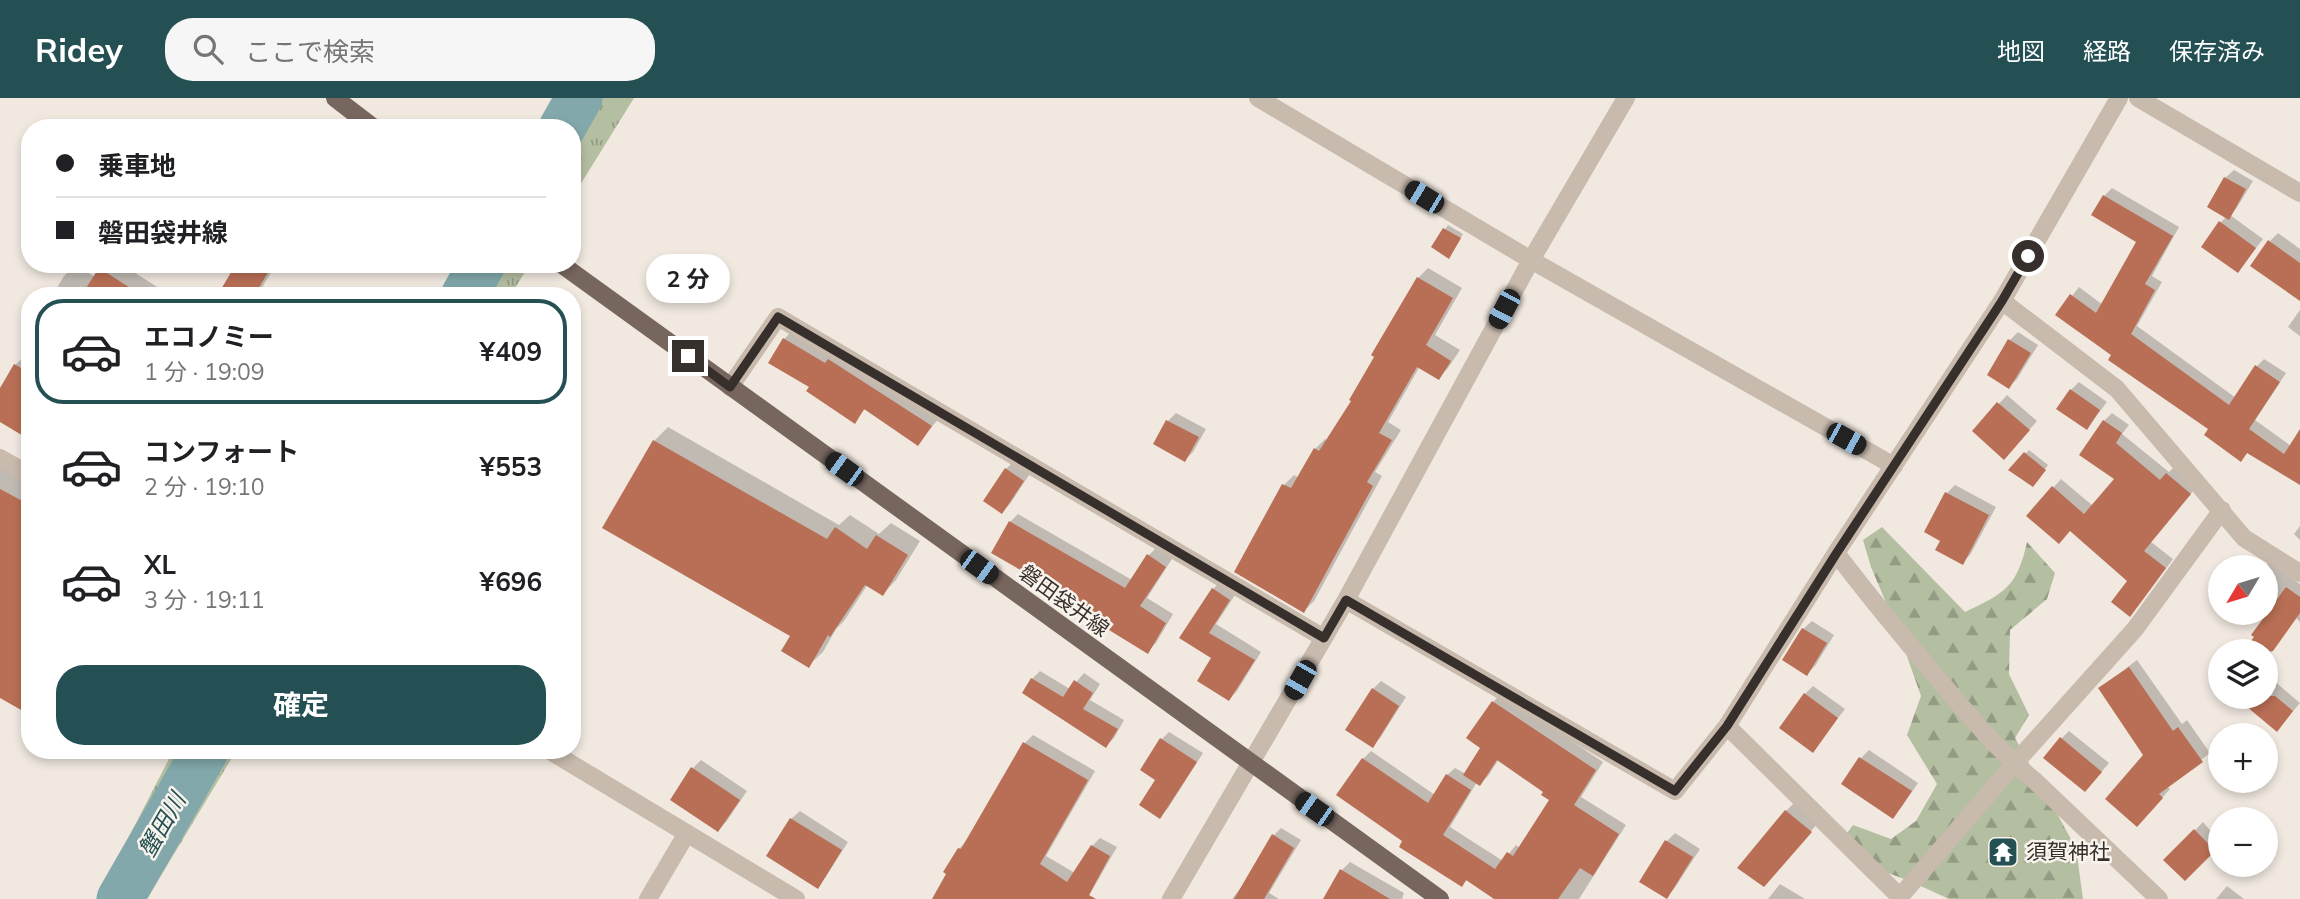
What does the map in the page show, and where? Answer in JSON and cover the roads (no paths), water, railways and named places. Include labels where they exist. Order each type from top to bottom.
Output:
[{"type":"main road","points":[[335,98],[362,119]]},
{"type":"main road","name":"磐田袋井線","points":[[573,273],[1440,899]]},
{"type":"street","points":[[1258,98],[1531,260],[1894,466]]},
{"type":"street","points":[[1171,899],[1346,600],[1531,260],[1626,98]]},
{"type":"street","points":[[1346,600],[1675,791],[1727,726],[2002,301],[2119,98]]},
{"type":"street","points":[[2138,98],[2300,193]]},
{"type":"street","points":[[2002,301],[2117,389],[2244,538],[2300,573]]},
{"type":"street","points":[[730,387],[778,317],[1324,638]]},
{"type":"street","points":[[0,458],[21,470]]},
{"type":"street","points":[[1727,726],[1899,898],[2135,629],[2222,510]]},
{"type":"street","points":[[1836,554],[1951,694],[2014,764],[2035,780],[2159,899]]},
{"type":"street","points":[[563,759],[796,899]]},
{"type":"street","points":[[648,899],[687,834]]},
{"type":"waterway","name":"蟹田川","points":[[567,119],[579,98]]},
{"type":"waterway","name":"蟹田川","points":[[469,287],[477,273]]},
{"type":"waterway","name":"蟹田川","points":[[120,899],[200,759]]},
{"type":"place","name":"須賀神社","points":[[2003,852]]}]
